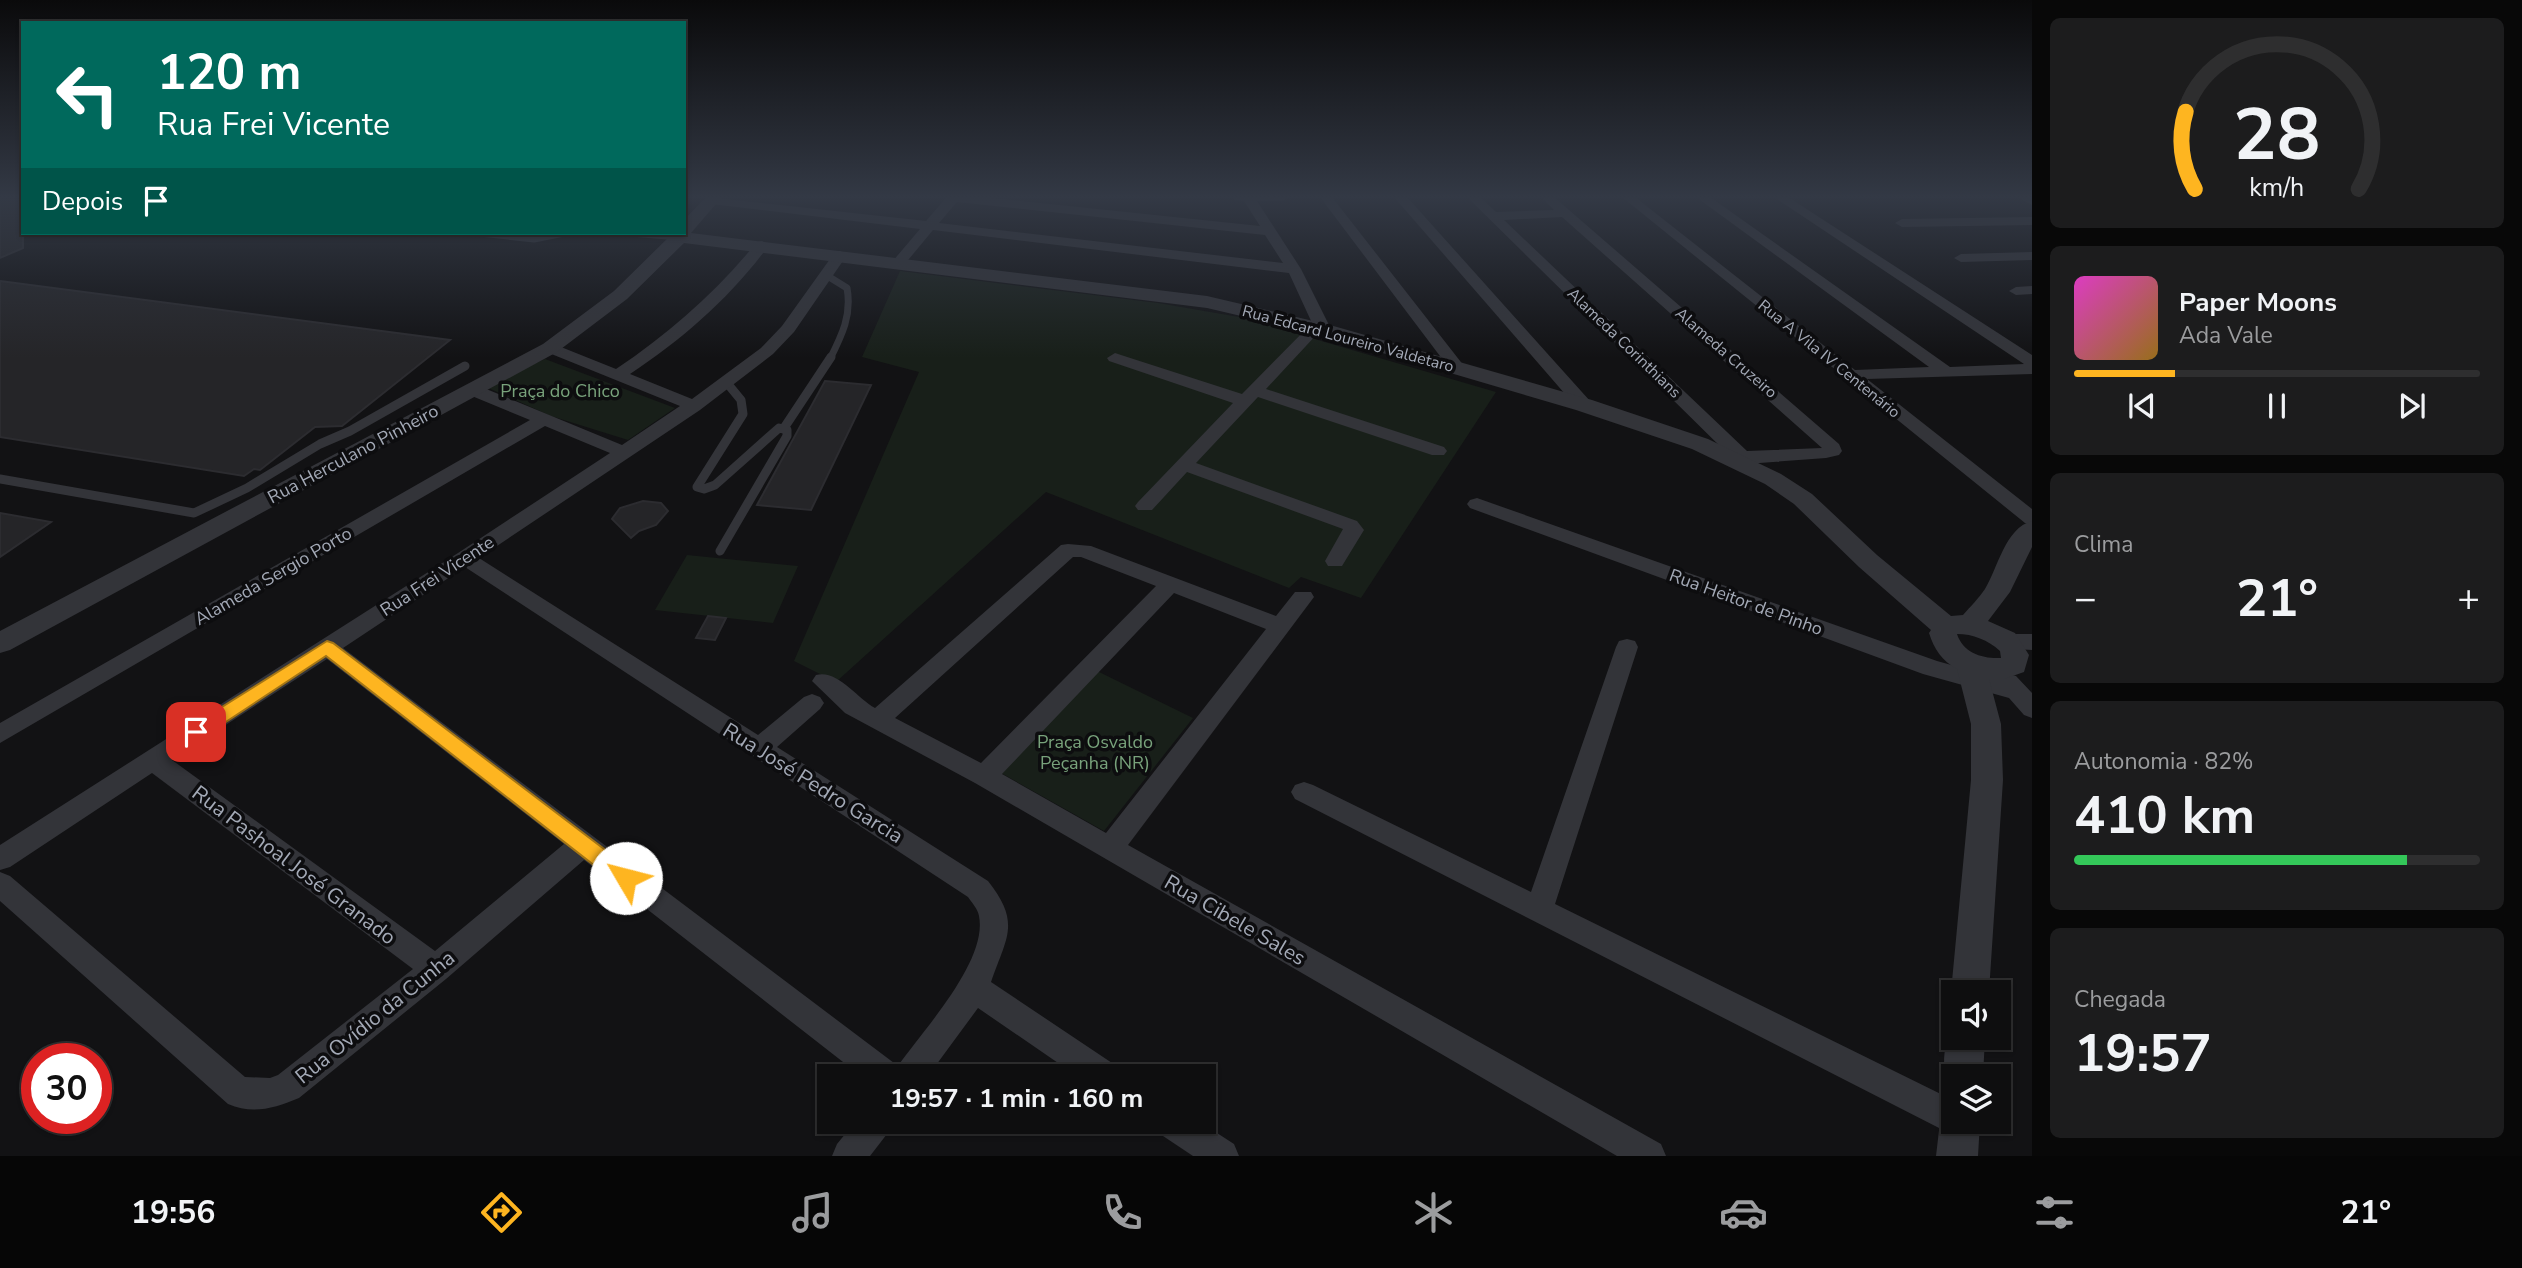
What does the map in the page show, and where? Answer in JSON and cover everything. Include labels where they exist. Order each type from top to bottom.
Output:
[{"type":"street","name":"Rua Herculano Pinheiro","points":[[0,643],[550,348],[614,303],[665,251]]},
{"type":"street","points":[[617,374],[655,351],[706,310],[758,251]]},
{"type":"street","name":"Rua Edcard Loureiro Valdetaro","points":[[805,251],[1157,294],[1250,310],[1656,428],[1740,459],[1803,499],[1868,561],[1959,626]]},
{"type":"street","points":[[899,262],[909,251]]},
{"type":"street","points":[[1141,251],[1294,269]]},
{"type":"street","points":[[1145,506],[1319,328],[1294,269],[1282,251]]},
{"type":"street","points":[[1367,251],[1458,369]]},
{"type":"street","points":[[1448,251],[1584,405]]},
{"type":"street","name":"Alameda Corinthians","points":[[1529,251],[1740,459]]},
{"type":"street","name":"Alameda Cruzeiro","points":[[1609,251],[1833,448],[1833,451],[1826,453],[1740,459]]},
{"type":"street","name":"Rua A Vila IV Centenário","points":[[1695,251],[2032,519]]},
{"type":"street","points":[[1777,251],[1945,371]]},
{"type":"street","points":[[1862,251],[2032,362]]},
{"type":"street","name":"Rua Frei Vicente","points":[[0,859],[465,558],[727,383],[767,351],[788,329],[840,255]]},
{"type":"street","points":[[1961,258],[2032,257]]},
{"type":"street","points":[[550,348],[694,406]]},
{"type":"street","points":[[1115,358],[1438,451]]},
{"type":"street","points":[[1849,375],[2032,369]]},
{"type":"street","points":[[473,390],[624,452]]},
{"type":"street","name":"Alameda Sergio Porto","points":[[0,734],[546,418]]},
{"type":"street","points":[[1185,465],[1350,525],[1353,530],[1335,561]]},
{"type":"street","name":"Rua Heitor de Pinho","points":[[1477,504],[1931,668],[1980,671]]},
{"type":"street","points":[[2024,701],[1949,648],[1943,633],[1959,626],[1997,592],[2013,555],[2032,529]]},
{"type":"street","points":[[878,719],[1068,550],[1084,551],[1280,626]]},
{"type":"street","name":"Rua José Pedro Garcia","points":[[465,558],[978,889],[993,909],[995,930],[974,988],[918,1064]]},
{"type":"street","points":[[984,776],[1171,584]]},
{"type":"street","points":[[1109,849],[1303,597]]},
{"type":"street","points":[[1959,626],[1982,627],[2019,642],[2014,664],[1980,671]]},
{"type":"street","points":[[327,647],[870,1064]]},
{"type":"street","points":[[1539,910],[1627,647]]},
{"type":"street","points":[[1971,980],[1987,780],[1986,724],[1980,671]]},
{"type":"street","name":"Rua Cibele Sales","points":[[758,749],[818,692],[853,707],[984,776],[1649,1156]]},
{"type":"street","name":"Rua Pashoal José Granado","points":[[153,760],[436,970]]},
{"type":"street","points":[[1304,792],[1941,1110]]},
{"type":"street","name":"Rua Ovídio da Cunha","points":[[0,884],[239,1093],[270,1094],[288,1087],[436,970],[582,845]]},
{"type":"street","points":[[974,988],[1086,1064]]},
{"type":"street","points":[[849,1156],[866,1134]]},
{"type":"street","points":[[1189,1134],[1221,1156]]},
{"type":"street","points":[[1958,1156],[1959,1134]]},
{"type":"lane","points":[[784,428],[836,348],[852,305],[847,288],[826,275]]},
{"type":"lane","points":[[0,479],[194,513],[247,488],[320,444],[340,437],[465,366]]},
{"type":"lane","points":[[727,383],[741,400],[743,414],[697,487],[708,489],[715,485],[768,435],[784,428]]},
{"type":"lane","points":[[720,551],[787,436],[784,428]]},
{"type":"green space","points":[[900,271],[1158,303],[1239,317],[1496,392],[1361,598],[1301,577],[1289,588],[1046,492],[836,682],[794,661],[919,372],[862,357]]},
{"type":"green space","name":"Praça do Chico","points":[[545,359],[675,408],[628,440],[551,416],[484,386]]},
{"type":"green space","points":[[687,555],[798,566],[773,623],[655,610]]},
{"type":"green space","name":"Praça Osvaldo Peçanha (NR)","points":[[1095,670],[1193,718],[1104,831],[1001,773]]},
{"type":"building","points":[[0,251],[16,251],[0,258]]},
{"type":"building","points":[[0,281],[450,340],[342,426],[315,427],[260,470],[254,469],[244,476],[0,437]]},
{"type":"building","points":[[825,381],[871,385],[811,510],[757,505]]},
{"type":"building","points":[[643,501],[661,503],[668,511],[656,525],[639,531],[631,538],[612,519],[620,508]]},
{"type":"building","points":[[0,513],[51,522],[0,557]]},
{"type":"building","points":[[708,616],[726,618],[715,640],[696,638]]},
{"type":"route","points":[[196,732],[327,647],[626,878]]}]
